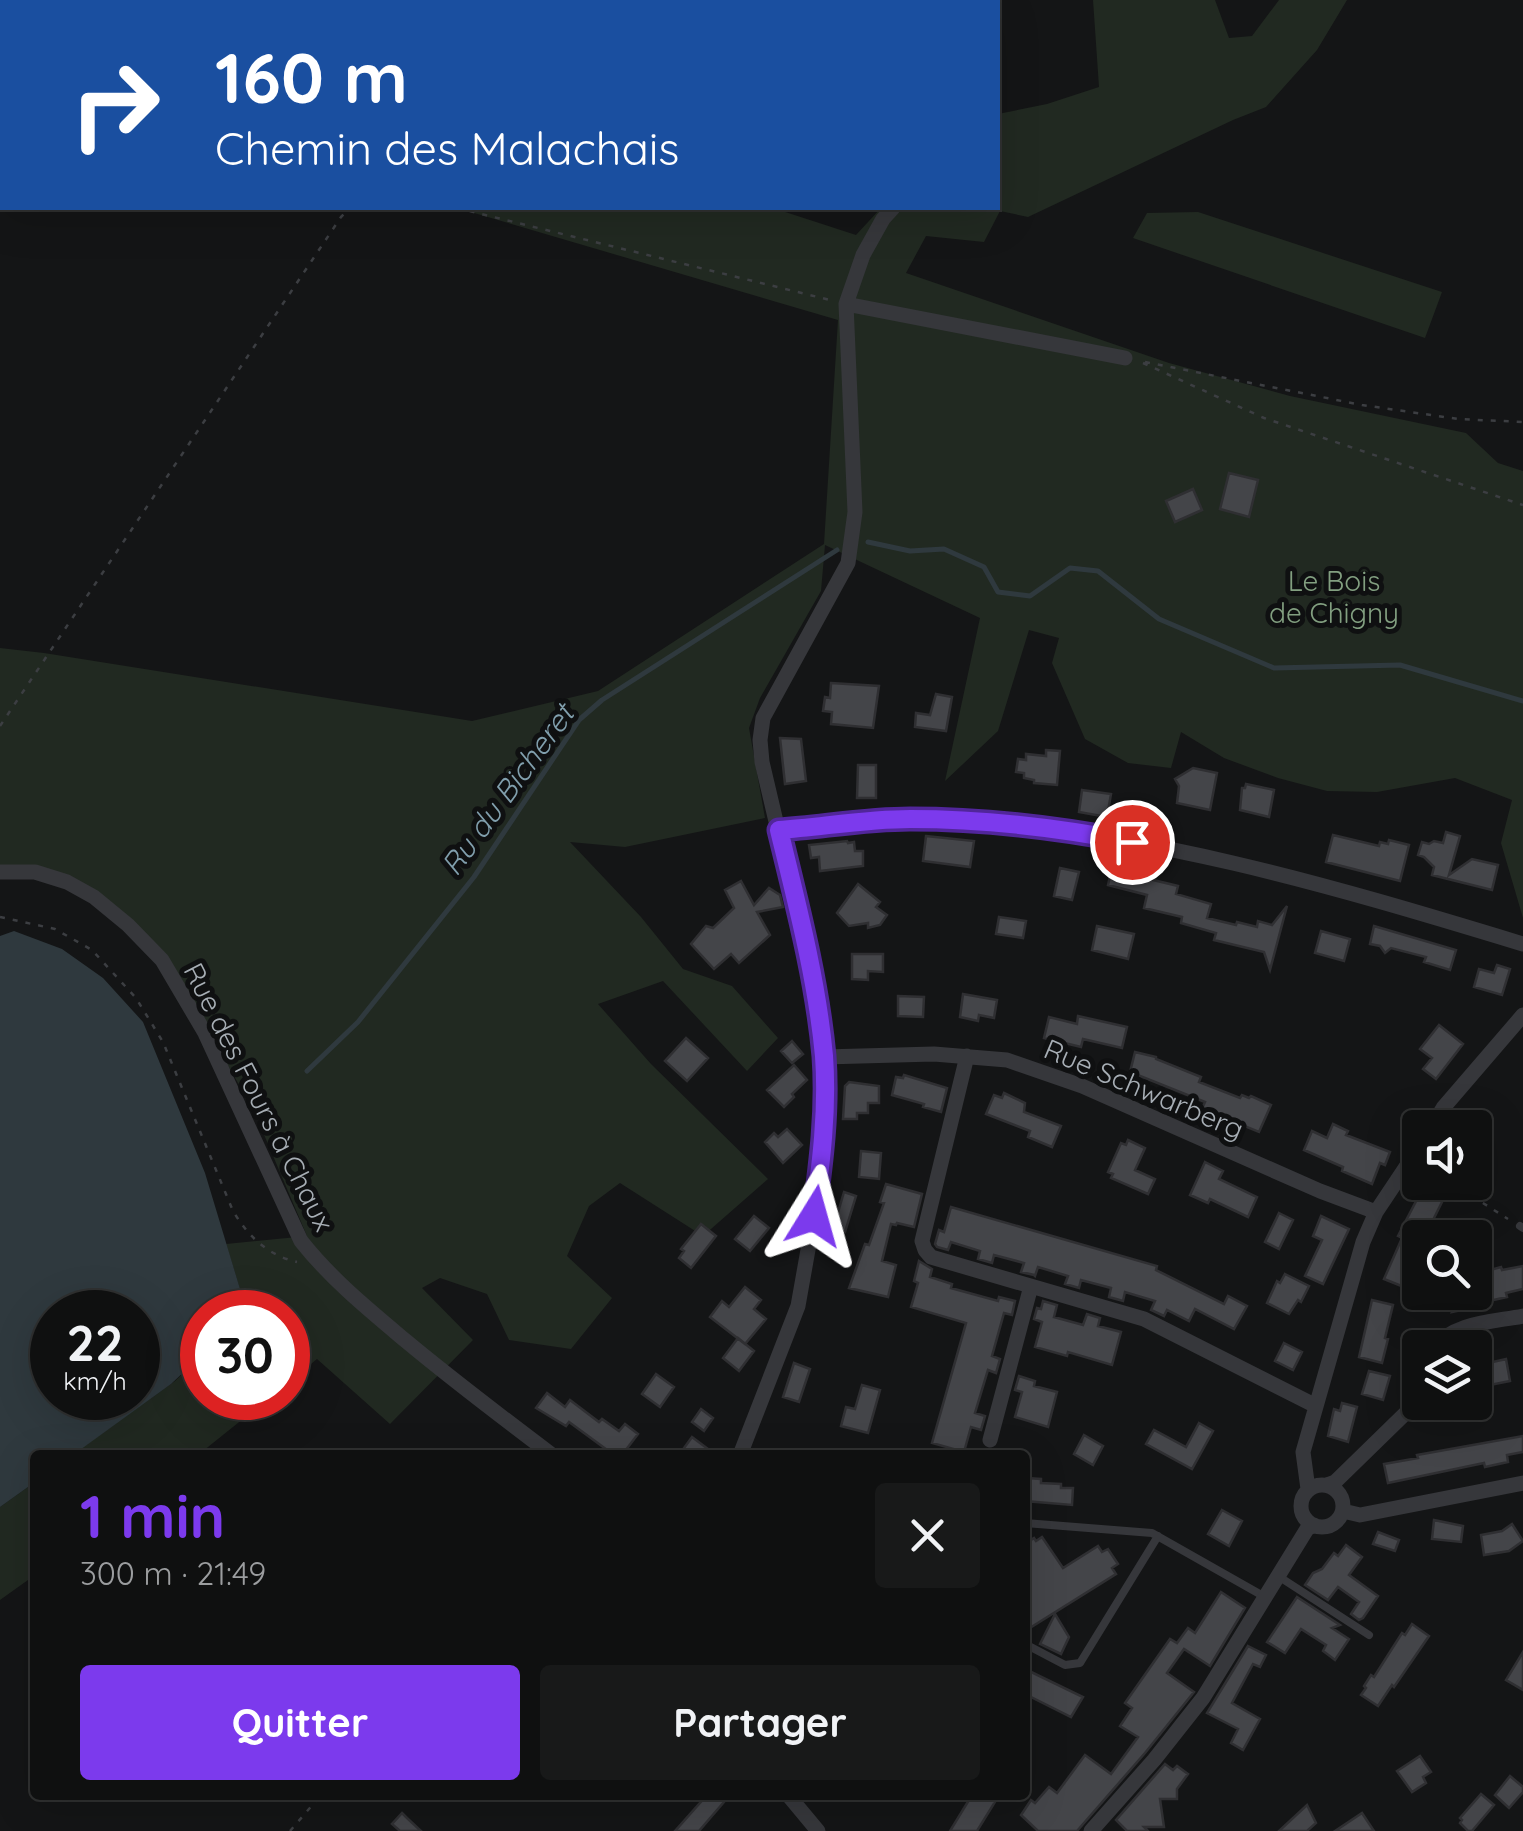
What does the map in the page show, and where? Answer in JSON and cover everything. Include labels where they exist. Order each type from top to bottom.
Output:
[{"type":"street","points":[[742,1450],[798,1306],[824,1137],[824,1057],[814,983],[760,740],[763,718],[848,563],[855,512],[846,304],[864,254],[891,210]]},
{"type":"street","points":[[846,304],[1131,359]]},
{"type":"street","points":[[779,830],[905,819],[1028,826],[1094,835],[1243,864],[1523,944]]},
{"type":"street","name":"Rue des Fours à Chaux","points":[[0,872],[35,872],[67,882],[94,897],[162,960],[205,1033],[301,1241],[319,1264],[420,1353],[546,1450]]},
{"type":"street","points":[[1443,1110],[1522,1018]]},
{"type":"street","points":[[966,1056],[922,1241],[930,1258],[1144,1319],[1316,1406]]},
{"type":"street","name":"Rue Schwarberg","points":[[824,1057],[966,1056],[1006,1060],[1082,1086],[1376,1212]]},
{"type":"street","points":[[1308,1490],[1302,1452],[1358,1257],[1376,1212],[1402,1173]]},
{"type":"street","points":[[990,1440],[1031,1286]]},
{"type":"street","points":[[1455,1330],[1523,1316]]},
{"type":"street","points":[[1327,1485],[1335,1482],[1402,1416]]},
{"type":"street","points":[[1343,1512],[1360,1515],[1523,1482]]},
{"type":"street","points":[[1091,1831],[1203,1698],[1307,1529],[1328,1526],[1343,1512],[1342,1498],[1327,1485],[1320,1484],[1304,1495],[1301,1508],[1314,1525]]},
{"type":"street","points":[[792,1800],[818,1831]]},
{"type":"lane","points":[[1030,1523],[1152,1533],[1265,1597]]},
{"type":"lane","points":[[1030,1647],[1066,1665],[1080,1663],[1158,1536]]},
{"type":"lane","points":[[1278,1576],[1369,1634]]},
{"type":"path","points":[[0,726],[348,210]]},
{"type":"path","points":[[464,210],[846,304]]},
{"type":"path","points":[[494,210],[494,218]]},
{"type":"path","points":[[1131,359],[1362,405],[1458,419],[1523,422]]},
{"type":"path","points":[[1131,359],[1264,418],[1523,505]]},
{"type":"path","points":[[0,917],[56,929],[92,950],[136,998],[163,1042],[244,1230],[270,1253],[319,1264]]},
{"type":"path","points":[[1478,1200],[1521,1227]]},
{"type":"path","points":[[290,1249],[297,1262]]},
{"type":"path","points":[[290,1831],[317,1800]]},
{"type":"green space","name":"Le Bois de Chigny","points":[[1093,0],[1215,0],[1229,38],[1252,36],[1279,0],[1347,0],[1317,50],[1266,107],[1028,217],[1000,211],[984,242],[926,236],[906,273],[1169,363],[1290,396],[1466,433],[1498,463],[1523,471],[1523,918],[1501,843],[1512,800],[1455,778],[1377,792],[1327,791],[1224,758],[1181,732],[1171,768],[1128,763],[1085,739],[1052,663],[1059,638],[1029,630],[998,731],[945,781],[980,618],[825,545],[821,591],[760,698],[749,728],[765,818],[625,847],[570,842],[641,917],[683,969],[732,986],[778,1038],[747,1071],[663,981],[598,1004],[651,1064],[768,1179],[703,1236],[620,1183],[589,1206],[567,1256],[612,1298],[571,1349],[509,1340],[487,1294],[440,1278],[422,1288],[473,1340],[390,1424],[317,1359],[310,1365],[310,1290],[240,1290],[226,1244],[307,1236],[254,1111],[166,957],[97,893],[0,868],[0,648],[472,721],[598,691],[824,544],[838,320],[464,210],[779,210],[856,235],[879,210],[1000,210],[1000,114],[1099,87]]},
{"type":"green space","points":[[1198,212],[1442,292],[1425,338],[1133,238],[1147,213]]},
{"type":"green space","points":[[180,1376],[180,1420],[242,1420],[204,1450],[79,1450],[121,1420],[160,1420],[160,1392]]},
{"type":"green space","points":[[30,1486],[30,1579],[0,1600],[0,1507]]},
{"type":"shaded area","points":[[14,931],[62,949],[103,978],[143,1022],[205,1173],[240,1290],[180,1290],[180,1376],[160,1392],[160,1290],[30,1290],[30,1420],[121,1420],[80,1450],[30,1450],[30,1486],[0,1507],[0,936]]},
{"type":"building","points":[[1229,473],[1258,480],[1249,517],[1220,509]]},
{"type":"building","points":[[1193,489],[1202,510],[1175,522],[1166,501]]},
{"type":"building","points":[[831,683],[879,686],[873,728],[831,724],[832,712],[823,711],[825,697],[830,698]]},
{"type":"building","points":[[936,694],[952,697],[946,731],[915,727],[916,713],[930,715]]},
{"type":"building","points":[[780,738],[801,739],[806,781],[785,784]]},
{"type":"building","points":[[1046,750],[1060,751],[1057,785],[1034,783],[1024,778],[1024,773],[1016,772],[1018,759],[1026,760],[1026,754],[1046,756]]},
{"type":"building","points":[[858,765],[876,765],[876,798],[857,798]]},
{"type":"building","points":[[1193,768],[1217,773],[1210,810],[1177,803],[1179,786],[1175,779]]},
{"type":"building","points":[[1246,784],[1274,790],[1269,817],[1240,810]]},
{"type":"building","points":[[1082,790],[1111,794],[1107,817],[1079,812]]},
{"type":"building","points":[[1446,832],[1460,836],[1449,875],[1472,859],[1498,865],[1492,890],[1432,875],[1434,867],[1418,855],[1422,842],[1443,843]]},
{"type":"building","points":[[1333,835],[1379,846],[1389,840],[1409,845],[1400,881],[1326,862]]},
{"type":"building","points":[[926,836],[974,841],[970,867],[923,861]]},
{"type":"building","points":[[854,842],[855,851],[863,851],[863,866],[820,871],[819,857],[811,858],[809,845]]},
{"type":"building","points":[[1112,867],[1178,886],[1176,894],[1211,904],[1207,918],[1236,925],[1237,922],[1257,927],[1258,921],[1272,925],[1287,906],[1270,970],[1264,952],[1214,940],[1216,933],[1181,923],[1182,917],[1144,908],[1147,895],[1108,885]]},
{"type":"building","points":[[1060,868],[1079,872],[1072,900],[1054,896]]},
{"type":"building","points":[[741,881],[754,905],[769,888],[780,895],[783,907],[757,912],[770,935],[739,963],[731,954],[714,969],[691,944],[706,926],[713,928],[734,908],[725,890]]},
{"type":"building","points":[[858,884],[880,902],[876,907],[887,915],[880,925],[849,926],[837,913]]},
{"type":"building","points":[[999,917],[1026,921],[1023,938],[996,934]]},
{"type":"building","points":[[1097,926],[1134,934],[1128,959],[1092,950]]},
{"type":"building","points":[[1374,926],[1456,950],[1450,970],[1424,962],[1426,957],[1391,948],[1385,953],[1380,946],[1370,944]]},
{"type":"building","points":[[1321,931],[1350,939],[1344,961],[1315,953]]},
{"type":"building","points":[[852,954],[883,954],[883,972],[868,971],[868,980],[852,979]]},
{"type":"building","points":[[1497,965],[1510,969],[1502,995],[1474,987],[1479,969],[1494,973]]},
{"type":"building","points":[[963,994],[997,1000],[994,1018],[979,1015],[978,1021],[960,1017]]},
{"type":"building","points":[[898,996],[924,997],[923,1017],[898,1016]]},
{"type":"building","points":[[1078,1016],[1127,1027],[1122,1048],[1083,1039],[1081,1047],[1044,1038],[1049,1017],[1077,1024]]},
{"type":"building","points":[[1439,1025],[1463,1044],[1436,1079],[1423,1069],[1432,1058],[1420,1049]]},
{"type":"building","points":[[686,1038],[708,1058],[687,1081],[665,1061]]},
{"type":"building","points":[[792,1041],[803,1054],[792,1063],[781,1051]]},
{"type":"building","points":[[1135,1052],[1156,1057],[1201,1077],[1199,1082],[1240,1098],[1251,1096],[1271,1105],[1259,1132],[1201,1111],[1205,1102],[1130,1072]]},
{"type":"building","points":[[794,1065],[807,1080],[784,1107],[767,1090]]},
{"type":"building","points":[[904,1075],[947,1088],[941,1112],[892,1095],[896,1077]]},
{"type":"building","points":[[849,1082],[879,1086],[879,1103],[868,1103],[868,1113],[857,1113],[857,1119],[843,1119],[845,1086]]},
{"type":"building","points":[[1004,1093],[1025,1103],[1024,1112],[1061,1126],[1052,1147],[1028,1137],[1030,1131],[986,1114],[994,1095],[1002,1098]]},
{"type":"building","points":[[1333,1124],[1348,1131],[1346,1135],[1390,1152],[1385,1165],[1380,1163],[1372,1184],[1304,1150],[1312,1131],[1327,1138]]},
{"type":"building","points":[[787,1129],[802,1145],[783,1163],[765,1142],[774,1133],[778,1137]]},
{"type":"building","points":[[1128,1140],[1145,1148],[1135,1170],[1155,1179],[1148,1194],[1111,1178],[1113,1174],[1108,1172],[1121,1143],[1126,1145]]},
{"type":"building","points":[[861,1151],[881,1153],[879,1179],[859,1177]]},
{"type":"building","points":[[1205,1162],[1223,1171],[1219,1179],[1257,1197],[1248,1217],[1210,1199],[1208,1203],[1190,1195]]},
{"type":"building","points":[[886,1184],[922,1194],[914,1227],[891,1224],[882,1261],[896,1265],[888,1297],[849,1288],[884,1203],[880,1202]]},
{"type":"building","points":[[844,1192],[856,1196],[845,1232],[833,1229]]},
{"type":"building","points":[[1417,1200],[1443,1200],[1433,1220],[1406,1220]]},
{"type":"building","points":[[951,1207],[1157,1266],[1156,1270],[1224,1304],[1228,1296],[1247,1306],[1234,1329],[1195,1309],[1189,1321],[1167,1310],[1164,1316],[1151,1310],[1155,1301],[1125,1292],[1123,1301],[1109,1297],[1111,1288],[1081,1280],[1079,1288],[1065,1284],[1068,1276],[1038,1267],[1035,1276],[1021,1272],[1024,1263],[994,1255],[992,1263],[978,1259],[980,1251],[951,1242],[948,1250],[937,1247],[939,1230],[944,1232]]},
{"type":"building","points":[[1279,1213],[1293,1220],[1279,1249],[1265,1242]]},
{"type":"building","points":[[754,1216],[769,1228],[750,1251],[735,1239]]},
{"type":"building","points":[[1321,1216],[1349,1229],[1323,1284],[1305,1276],[1322,1240],[1313,1236]]},
{"type":"building","points":[[701,1224],[716,1236],[691,1268],[679,1258],[684,1251],[681,1249]]},
{"type":"building","points":[[1402,1238],[1402,1286],[1384,1279]]},
{"type":"building","points":[[919,1261],[932,1269],[930,1277],[952,1284],[951,1288],[998,1301],[999,1297],[1015,1301],[1012,1315],[1004,1313],[992,1356],[1000,1359],[996,1373],[988,1370],[975,1413],[985,1416],[981,1430],[971,1427],[965,1450],[932,1443],[966,1323],[911,1307],[918,1283],[914,1281]]},
{"type":"building","points":[[1523,1266],[1523,1289],[1492,1300],[1492,1269]]},
{"type":"building","points":[[1285,1274],[1309,1286],[1289,1314],[1267,1303],[1277,1281],[1280,1283]]},
{"type":"building","points":[[745,1287],[761,1300],[754,1309],[766,1319],[745,1344],[710,1317],[722,1301],[729,1307]]},
{"type":"building","points":[[1372,1300],[1393,1305],[1382,1363],[1359,1357]]},
{"type":"building","points":[[1043,1301],[1057,1305],[1054,1317],[1083,1325],[1087,1314],[1100,1318],[1098,1326],[1121,1332],[1112,1365],[1035,1347],[1042,1322],[1034,1319]]},
{"type":"building","points":[[738,1338],[754,1351],[739,1371],[723,1358]]},
{"type":"building","points":[[1284,1343],[1302,1352],[1293,1370],[1275,1361]]},
{"type":"building","points":[[1506,1359],[1510,1381],[1492,1385],[1492,1362]]},
{"type":"building","points":[[794,1363],[810,1369],[799,1402],[783,1397]]},
{"type":"building","points":[[1369,1371],[1390,1376],[1383,1400],[1362,1394]]},
{"type":"building","points":[[656,1374],[674,1387],[660,1407],[642,1394]]},
{"type":"building","points":[[1019,1376],[1035,1381],[1034,1386],[1057,1392],[1048,1427],[1015,1417],[1022,1392],[1015,1390]]},
{"type":"building","points":[[862,1385],[880,1390],[868,1433],[841,1426],[846,1407],[855,1409]]},
{"type":"building","points":[[547,1393],[565,1407],[570,1400],[599,1422],[602,1419],[619,1431],[625,1424],[638,1434],[626,1450],[607,1450],[569,1422],[566,1426],[536,1408]]},
{"type":"building","points":[[1342,1403],[1357,1407],[1348,1442],[1328,1436],[1334,1409],[1340,1411]]},
{"type":"building","points":[[701,1409],[713,1418],[704,1431],[692,1422]]},
{"type":"building","points":[[1199,1423],[1213,1431],[1192,1469],[1146,1444],[1154,1430],[1186,1447]]},
{"type":"building","points":[[1084,1435],[1103,1446],[1093,1465],[1074,1454]]},
{"type":"building","points":[[1523,1436],[1523,1452],[1507,1455],[1508,1462],[1485,1467],[1484,1463],[1388,1483],[1384,1464]]},
{"type":"building","points":[[692,1437],[709,1450],[683,1450]]},
{"type":"building","points":[[1030,1478],[1073,1488],[1072,1505],[1030,1501]]},
{"type":"building","points":[[1222,1510],[1242,1521],[1229,1546],[1208,1534]]},
{"type":"building","points":[[1434,1520],[1463,1526],[1461,1542],[1432,1539]]},
{"type":"building","points":[[1512,1524],[1523,1541],[1509,1551],[1484,1555],[1481,1535],[1502,1531]]},
{"type":"building","points":[[1378,1532],[1399,1540],[1395,1551],[1373,1544]]},
{"type":"building","points":[[1042,1537],[1063,1568],[1098,1546],[1102,1552],[1108,1549],[1118,1564],[1112,1568],[1116,1574],[1030,1628],[1030,1541]]},
{"type":"building","points":[[1346,1545],[1362,1557],[1349,1575],[1378,1596],[1359,1620],[1351,1614],[1359,1602],[1338,1587],[1328,1600],[1305,1585],[1313,1573],[1322,1569],[1334,1553],[1338,1556]]},
{"type":"building","points":[[1221,1592],[1245,1608],[1210,1666],[1184,1649],[1167,1673],[1194,1692],[1077,1831],[1038,1831],[1021,1815],[1031,1800],[1035,1803],[1049,1787],[1057,1793],[1085,1755],[1111,1774],[1138,1737],[1120,1726],[1132,1708],[1125,1703],[1170,1639],[1177,1643],[1188,1628],[1195,1633]]},
{"type":"building","points":[[1297,1597],[1340,1625],[1332,1628],[1349,1639],[1335,1660],[1323,1651],[1326,1645],[1301,1629],[1285,1653],[1267,1642]]},
{"type":"building","points":[[1055,1614],[1069,1637],[1061,1654],[1040,1644]]},
{"type":"building","points":[[1412,1624],[1429,1636],[1378,1706],[1361,1695],[1364,1686]]},
{"type":"building","points":[[1248,1646],[1266,1655],[1260,1667],[1253,1664],[1232,1703],[1260,1719],[1243,1750],[1231,1743],[1238,1729],[1207,1713]]},
{"type":"building","points":[[1523,1652],[1523,1690],[1506,1680]]},
{"type":"building","points":[[1030,1671],[1083,1697],[1071,1717],[1030,1696]]},
{"type":"building","points":[[1420,1756],[1431,1772],[1423,1777],[1426,1783],[1412,1792],[1397,1771]]},
{"type":"building","points":[[1165,1764],[1188,1774],[1177,1789],[1177,1799],[1160,1799],[1164,1827],[1127,1831],[1116,1820]]},
{"type":"building","points":[[1510,1776],[1523,1787],[1523,1792],[1509,1808],[1495,1795]]},
{"type":"building","points":[[1481,1794],[1494,1805],[1468,1831],[1460,1818]]},
{"type":"building","points":[[703,1800],[726,1800],[699,1831],[675,1831]]},
{"type":"building","points":[[969,1800],[995,1802],[977,1831],[950,1831]]},
{"type":"building","points":[[1307,1805],[1316,1823],[1307,1831],[1279,1831]]},
{"type":"building","points":[[402,1813],[421,1831],[400,1831],[392,1824]]},
{"type":"building","points":[[1362,1813],[1374,1831],[1335,1831]]},
{"type":"waterway","name":"Ru du Bicheret","points":[[868,542],[910,551],[944,549],[984,567],[998,592],[1030,596],[1070,568],[1098,571],[1159,619],[1274,668],[1400,665],[1523,701]]},
{"type":"waterway","name":"Ru du Bicheret","points":[[307,1071],[358,1022],[474,877],[579,720],[602,700],[837,550]]},
{"type":"route","points":[[814,1216],[824,1137],[824,1057],[814,983],[779,830],[905,819],[939,820],[1028,826],[1132,842]]}]
